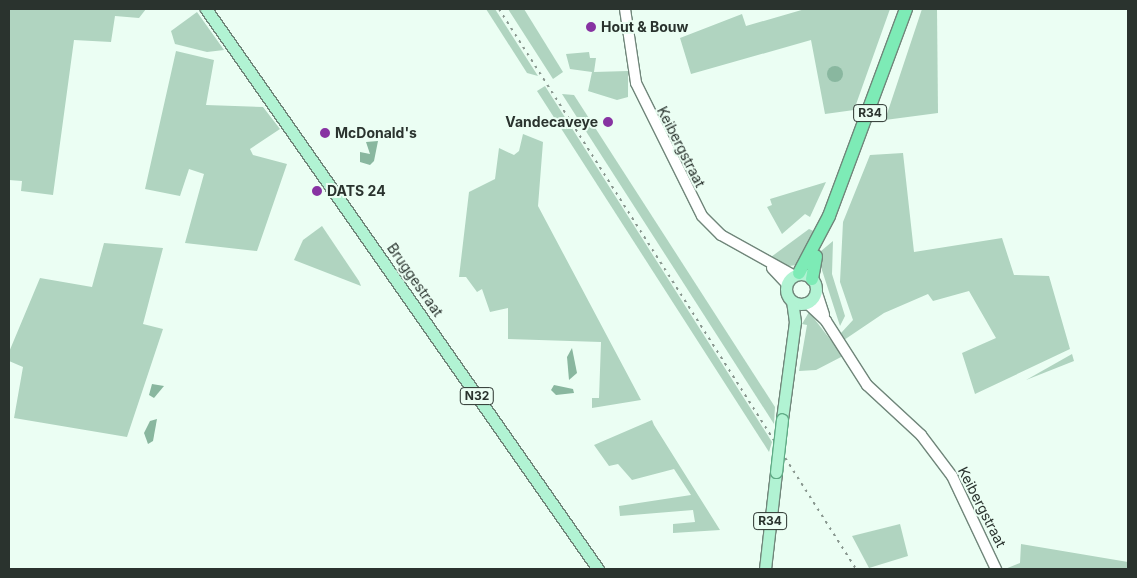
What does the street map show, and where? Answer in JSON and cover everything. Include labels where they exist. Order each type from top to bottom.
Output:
[{"type":"highway","name":"R34","points":[[814,284],[829,216],[906,9]]},
{"type":"highway","name":"R34","points":[[793,277],[829,216]]},
{"type":"main road","name":"Bruggestraat","points":[[206,9],[598,569]]},
{"type":"main road","points":[[793,277],[814,284],[800,303]]},
{"type":"main road","points":[[793,277],[800,303]]},
{"type":"main road","name":"R34","points":[[765,569],[782,419],[795,322],[800,303]]},
{"type":"street","name":"Keibergstraat","points":[[625,9],[636,83],[702,216],[721,235],[793,277]]},
{"type":"street","name":"Keibergstraat","points":[[814,284],[826,321],[861,377],[921,435],[952,476],[996,569]]},
{"type":"street","name":"Keibergstraat","points":[[800,303],[826,321]]},
{"type":"shaded area","points":[[9,9],[146,9],[139,18],[115,16],[111,42],[74,40],[53,195],[21,191],[22,181],[9,180]]},
{"type":"shaded area","points":[[486,9],[495,9],[538,76],[527,73]]},
{"type":"shaded area","points":[[508,9],[524,9],[563,72],[553,79]]},
{"type":"shaded area","points":[[805,9],[890,9],[854,110],[825,114],[811,40],[691,74],[680,38],[742,14],[746,26]]},
{"type":"shaded area","points":[[922,9],[937,9],[938,113],[885,120]]},
{"type":"shaded area","points":[[197,12],[224,50],[207,52],[175,44],[171,31]]},
{"type":"shaded area","points":[[176,51],[214,60],[206,105],[263,107],[280,129],[250,149],[253,155],[287,164],[257,251],[185,243],[204,174],[189,169],[180,196],[145,189]]},
{"type":"shaded area","points":[[589,52],[590,58],[596,58],[594,72],[628,71],[628,97],[617,100],[588,91],[592,72],[570,69],[566,54]]},
{"type":"shaded area","points":[[835,66],[843,74],[835,82],[827,74]]},
{"type":"shaded area","points":[[545,86],[772,442],[769,452],[537,91]]},
{"type":"shaded area","points":[[562,94],[574,95],[775,407],[774,424]]},
{"type":"shaded area","points":[[523,134],[543,142],[538,206],[641,400],[592,408],[592,398],[599,398],[601,342],[508,339],[508,308],[490,312],[482,289],[477,292],[466,277],[459,277],[469,192],[495,179],[499,148],[514,155],[519,151]]},
{"type":"shaded area","points":[[378,141],[374,161],[370,165],[360,162],[360,152],[370,154],[366,142]]},
{"type":"shaded area","points":[[903,153],[914,252],[1002,238],[1014,275],[1049,276],[1070,349],[975,394],[962,353],[996,338],[969,291],[933,301],[928,294],[884,313],[844,340],[841,333],[853,320],[840,282],[843,222],[870,155]]},
{"type":"shaded area","points":[[826,182],[810,217],[805,214],[782,234],[767,207],[772,205],[770,199]]},
{"type":"shaded area","points":[[322,226],[361,286],[294,260],[303,240]]},
{"type":"shaded area","points":[[809,229],[818,233],[804,264],[789,266],[771,257]]},
{"type":"shaded area","points":[[833,241],[832,274],[845,316],[840,326],[820,264],[821,251]]},
{"type":"shaded area","points":[[104,243],[163,248],[143,324],[163,329],[127,437],[14,418],[23,367],[9,361],[9,352],[40,278],[92,287]]},
{"type":"shaded area","points":[[809,312],[843,356],[816,370],[799,371],[807,325],[802,324]]},
{"type":"shaded area","points":[[572,348],[577,373],[569,380],[567,357]]},
{"type":"shaded area","points":[[1072,354],[1074,361],[1026,380]]},
{"type":"shaded area","points":[[152,384],[164,386],[154,398],[149,395]]},
{"type":"shaded area","points":[[554,385],[573,389],[574,393],[556,395],[551,390]]},
{"type":"shaded area","points":[[157,419],[153,441],[148,444],[144,433],[150,421]]},
{"type":"shaded area","points":[[652,420],[720,530],[673,533],[673,524],[695,522],[693,510],[620,516],[619,506],[691,495],[674,469],[632,480],[618,464],[609,466],[594,445]]},
{"type":"shaded area","points":[[900,524],[908,556],[869,568],[852,536]]},
{"type":"shaded area","points":[[1021,544],[1128,562],[1128,569],[1005,569],[1020,563]]},
{"type":"railway","points":[[499,9],[856,569]]},
{"type":"place","name":"Hout & Bouw","points":[[591,27]]},
{"type":"place","name":"Vandecaveye","points":[[608,122]]},
{"type":"place","name":"McDonald's","points":[[325,133]]},
{"type":"place","name":"DATS 24","points":[[317,191]]}]
